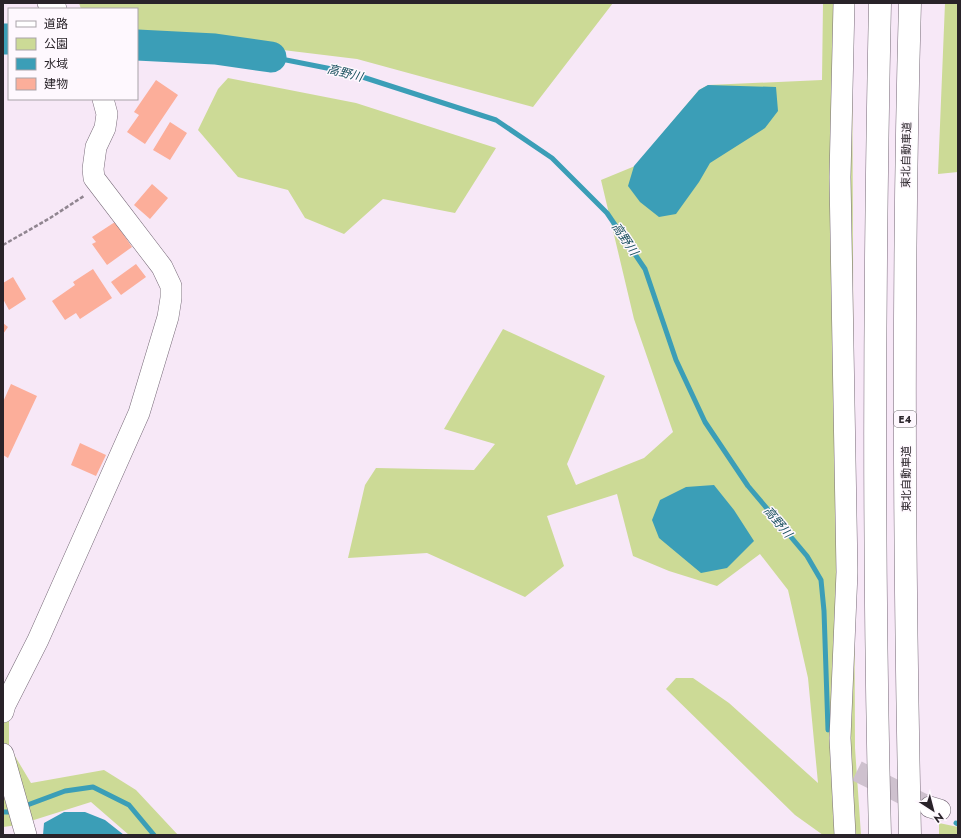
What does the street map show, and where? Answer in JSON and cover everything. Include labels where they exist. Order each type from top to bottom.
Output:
[{"type":"highway","points":[[880,3],[877,137],[875,386],[877,725],[880,835]]},
{"type":"highway","name":"東北自動車道","points":[[910,3],[906,130],[905,377],[907,702],[910,835]]},
{"type":"lane","points":[[844,3],[840,178],[847,572],[840,738],[850,768],[845,835]]},
{"type":"lane","points":[[3,712],[5,705],[41,633],[139,413],[168,317],[171,286],[162,267],[94,178],[93,169],[96,147],[105,128],[107,114],[103,100]]},
{"type":"lane","points":[[3,754],[21,818]]},
{"type":"path","points":[[3,245],[77,202],[99,184]]},
{"type":"green space","points":[[79,3],[613,3],[533,107],[357,59],[138,32],[138,8],[81,8]]},
{"type":"green space","points":[[823,3],[852,3],[855,748],[861,835],[823,835],[795,815],[666,689],[676,678],[693,678],[729,703],[818,783],[808,678],[788,590],[760,554],[717,586],[669,571],[633,556],[617,494],[547,516],[564,566],[525,597],[427,553],[348,558],[365,485],[376,468],[474,470],[495,444],[444,429],[503,329],[605,376],[567,464],[576,485],[644,458],[673,432],[634,319],[601,180],[635,166],[699,90],[708,85],[822,80]]},
{"type":"green space","points":[[945,3],[958,3],[958,172],[938,174]]},
{"type":"green space","points":[[228,78],[356,103],[496,148],[455,213],[383,199],[344,234],[305,218],[288,190],[238,177],[198,130],[218,89]]},
{"type":"green space","points":[[3,714],[9,718],[9,746],[31,783],[104,770],[136,790],[178,835],[129,835],[91,802],[18,825],[3,827]]},
{"type":"green space","points":[[939,823],[958,827],[958,835],[939,835]]},
{"type":"water","points":[[708,85],[776,87],[778,111],[765,128],[710,163],[699,182],[676,214],[659,217],[640,202],[628,186],[634,166],[699,90]]},
{"type":"water","points":[[714,485],[734,510],[754,541],[727,568],[701,573],[659,538],[652,520],[660,500],[686,487]]},
{"type":"water","points":[[64,812],[85,812],[105,820],[124,835],[43,835],[44,823]]},
{"type":"building","points":[[156,80],[178,95],[145,144],[127,132],[139,115],[134,112]]},
{"type":"building","points":[[170,122],[187,133],[170,160],[153,150]]},
{"type":"building","points":[[152,184],[168,198],[150,219],[134,205]]},
{"type":"building","points":[[115,222],[132,247],[107,265],[92,244],[96,242],[92,237]]},
{"type":"building","points":[[136,264],[146,277],[121,295],[111,282]]},
{"type":"building","points":[[93,269],[112,298],[80,319],[76,313],[65,320],[52,301],[75,285],[73,282]]},
{"type":"building","points":[[13,277],[26,299],[9,310],[3,299],[3,283]]},
{"type":"building","points":[[3,323],[8,327],[3,334]]},
{"type":"building","points":[[11,384],[37,396],[8,458],[3,455],[3,402]]},
{"type":"building","points":[[80,443],[106,455],[96,476],[71,465]]},
{"type":"waterway","name":"高野川","points":[[3,39],[8,39]]},
{"type":"waterway","name":"高野川","points":[[138,45],[215,49],[271,57]]},
{"type":"waterway","name":"高野川","points":[[271,57],[347,72],[496,120],[552,158],[607,213],[645,269],[676,360],[705,422],[748,486],[807,556],[821,580],[824,611],[828,730]]},
{"type":"waterway","points":[[22,807],[65,791],[93,787],[129,805],[154,835]]},
{"type":"waterway","points":[[3,812],[8,812],[15,809]]},
{"type":"tunnel","points":[[857,771],[923,804]]}]
